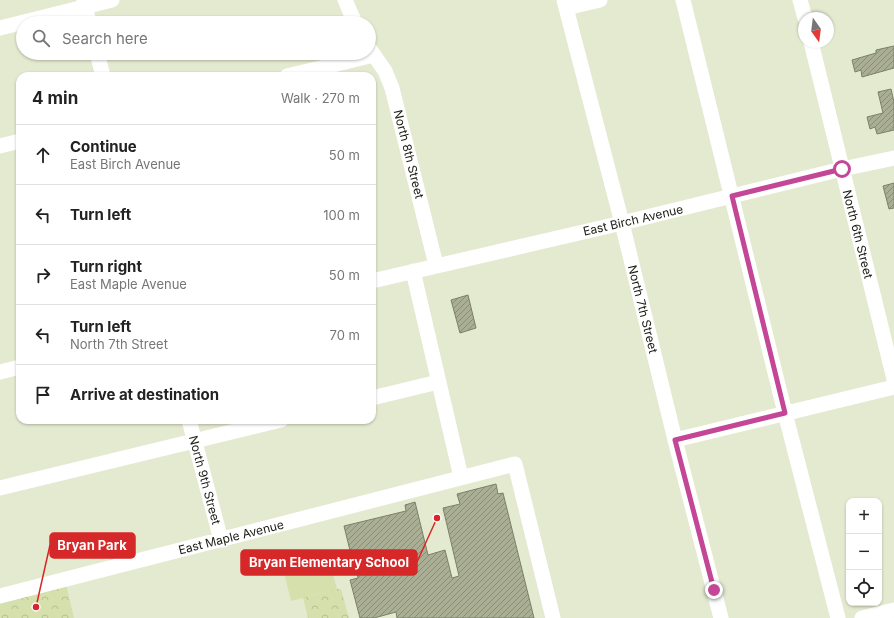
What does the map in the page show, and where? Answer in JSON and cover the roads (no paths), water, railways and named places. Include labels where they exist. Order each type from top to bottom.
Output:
[{"type":"street","points":[[40,16],[84,3],[112,0]]},
{"type":"street","points":[[345,0],[352,16]]},
{"type":"street","points":[[566,4],[600,0]]},
{"type":"street","points":[[683,0],[785,413],[838,618]]},
{"type":"street","points":[[800,0],[803,12]]},
{"type":"street","points":[[84,3],[88,16]]},
{"type":"street","name":"North 7th Street","points":[[566,4],[721,618]]},
{"type":"street","points":[[0,28],[16,23]]},
{"type":"street","name":"North 6th Street","points":[[812,48],[894,378]]},
{"type":"street","name":"North 8th Street","points":[[376,57],[385,71],[392,88],[436,265]]},
{"type":"street","points":[[99,60],[102,72]]},
{"type":"street","points":[[301,72],[342,60]]},
{"type":"street","points":[[0,146],[16,142]]},
{"type":"street","name":"East Birch Avenue","points":[[376,280],[622,223],[842,169],[894,158]]},
{"type":"street","points":[[413,271],[461,477]]},
{"type":"street","points":[[0,372],[16,368]]},
{"type":"street","points":[[376,397],[438,382]]},
{"type":"street","points":[[675,440],[894,387]]},
{"type":"street","name":"North 9th Street","points":[[190,424],[220,540]]},
{"type":"street","points":[[0,488],[265,424]]},
{"type":"street","name":"East Maple Avenue","points":[[0,596],[514,464],[553,618]]},
{"type":"street","points":[[862,618],[894,610]]},
{"type":"place","name":"Bryan Elementary School","points":[[437,518]]},
{"type":"place","name":"Bryan Park","points":[[36,607]]}]
